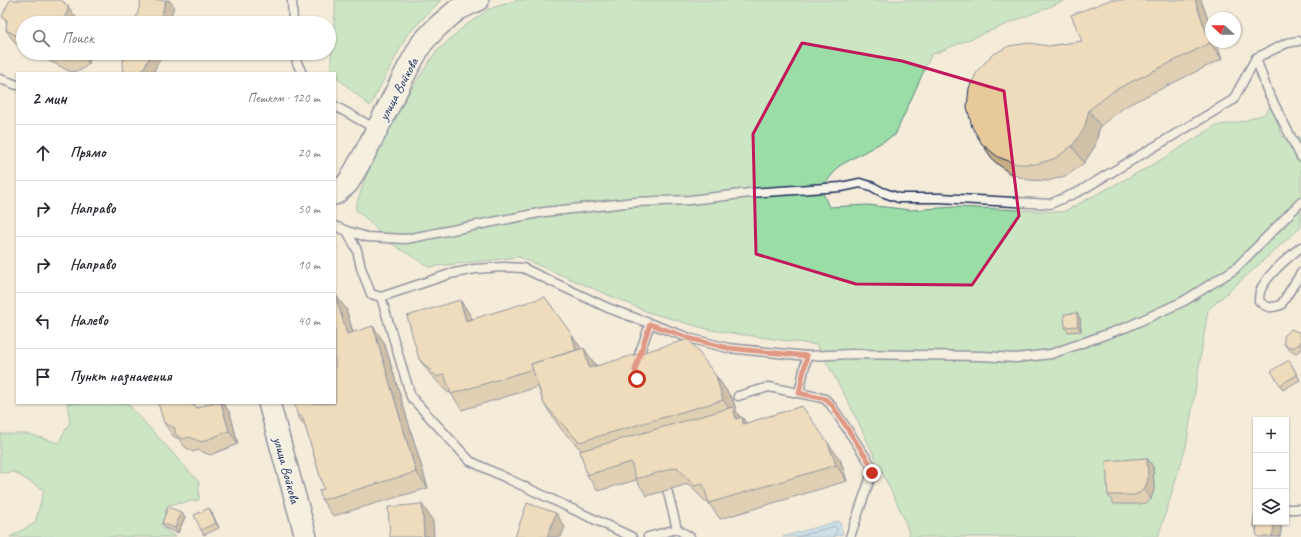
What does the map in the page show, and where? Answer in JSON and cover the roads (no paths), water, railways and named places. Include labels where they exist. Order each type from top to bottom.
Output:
[{"type":"street","name":"улица Войкова","points":[[336,193],[348,183],[422,43],[437,27],[457,10],[478,0]]},
{"type":"street","name":"улица Войкова","points":[[269,404],[306,537]]},
{"type":"lane","points":[[292,0],[293,16]]},
{"type":"lane","points":[[336,226],[367,237],[406,240],[544,212],[635,202],[690,200],[750,193],[841,187],[860,183],[899,198],[940,198],[1050,204],[1080,191],[1233,100],[1256,58],[1298,41]]},
{"type":"lane","points":[[1256,58],[1267,90],[1301,157]]},
{"type":"lane","points":[[297,60],[301,72]]},
{"type":"lane","points":[[0,79],[16,85]]},
{"type":"lane","points":[[336,107],[377,129]]},
{"type":"lane","points":[[347,231],[357,250],[361,268],[371,294],[381,297],[450,274],[503,267],[523,268],[608,308],[692,339],[728,348],[807,356],[852,354],[1016,358],[1051,354],[1127,327],[1184,301],[1236,269],[1301,202]]},
{"type":"lane","points":[[1301,247],[1287,258],[1263,284],[1259,293],[1259,301],[1265,307],[1271,308],[1281,305],[1301,273]]},
{"type":"lane","points":[[381,297],[411,397],[470,461],[632,537]]},
{"type":"lane","points":[[635,370],[650,324]]},
{"type":"lane","points":[[799,393],[807,356]]},
{"type":"lane","points":[[738,396],[769,387],[825,399],[832,405],[871,465],[872,473],[850,537]]},
{"type":"lane","points":[[668,493],[677,529],[690,537]]},
{"type":"lane","points":[[1289,509],[1301,509]]},
{"type":"lane","points":[[648,537],[677,529]]},
{"type":"water","points":[[839,521],[843,534],[832,537],[782,537]]}]
